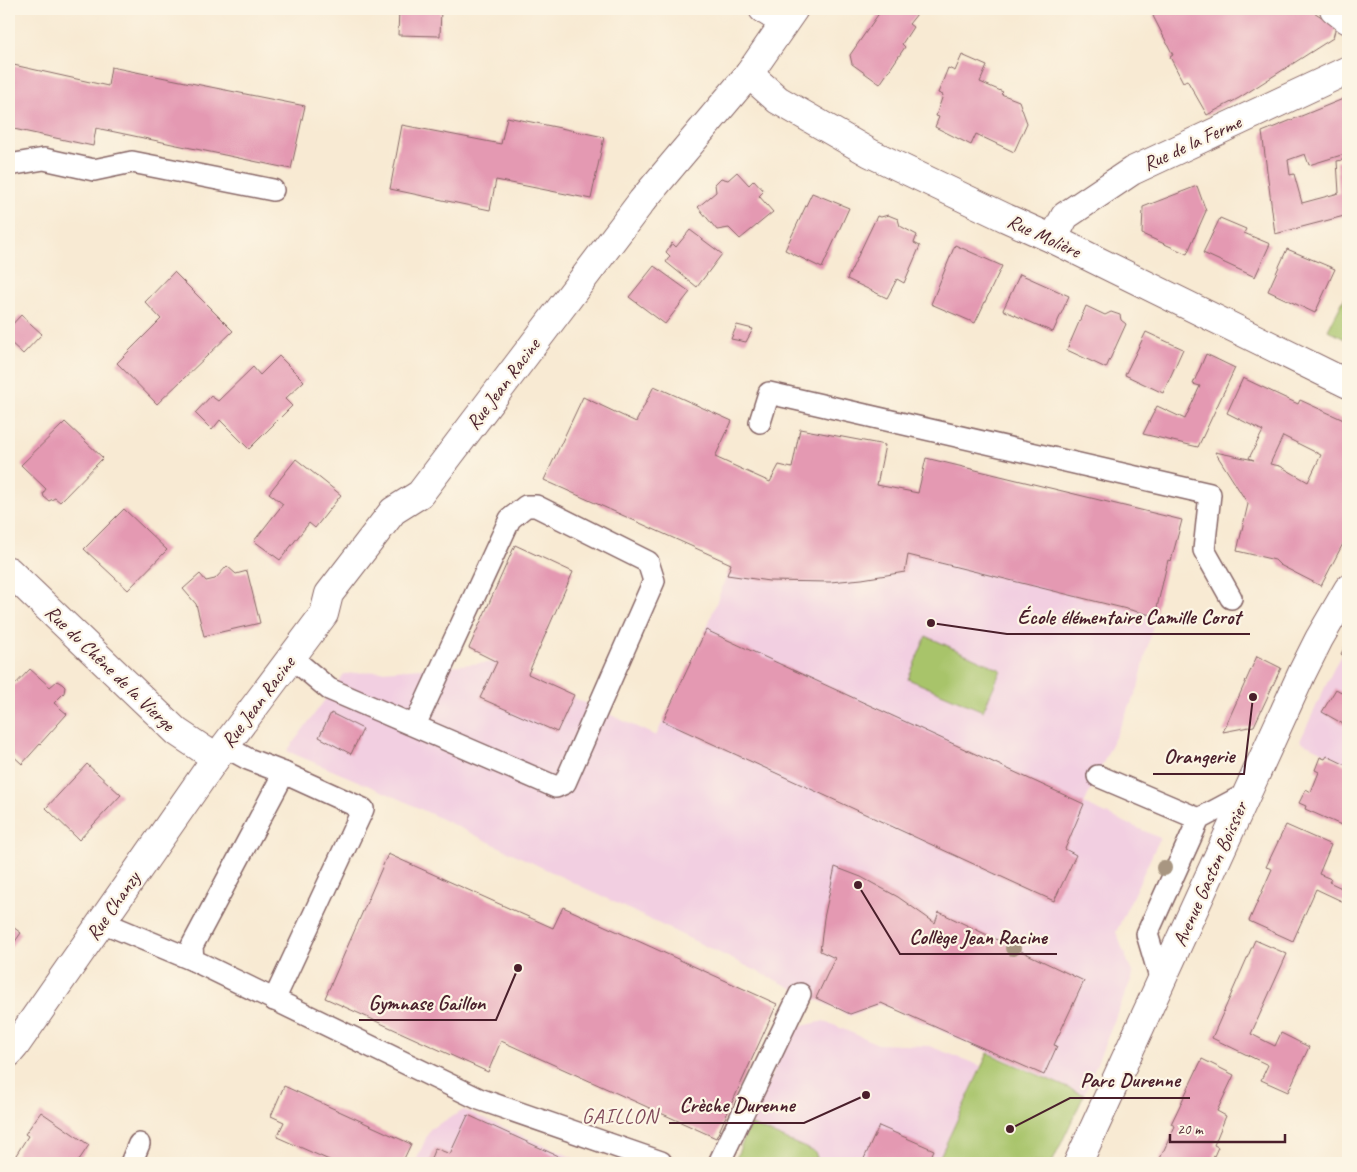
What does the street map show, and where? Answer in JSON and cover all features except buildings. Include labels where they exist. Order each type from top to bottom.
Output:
[{"type":"street","points":[[1334,9],[1348,20]]},
{"type":"street","name":"Rue Jean Racine","points":[[220,752],[324,614],[328,594],[393,511],[420,494],[642,201],[749,74],[780,13]]},
{"type":"street","name":"Rue de la Ferme","points":[[1053,239],[1065,216],[1132,172],[1348,70]]},
{"type":"street","name":"Rue Molière","points":[[749,74],[778,100],[870,153],[1053,239],[1348,384]]},
{"type":"street","name":"Rue du Chêne de la Vierge","points":[[9,571],[177,732],[220,752]]},
{"type":"street","name":"Avenue Gaston Boissier","points":[[1078,1163],[1302,673],[1348,589]]},
{"type":"street","name":"Rue Chanzy","points":[[9,1052],[21,1038],[220,752]]},
{"type":"lane","points":[[9,165],[44,159],[94,170],[132,162],[273,190]]},
{"type":"lane","points":[[760,422],[770,394],[1210,494],[1204,550],[1232,598]]},
{"type":"lane","points":[[291,658],[329,689],[556,787],[564,783],[654,581],[648,562],[536,506],[526,506],[510,520],[415,725]]},
{"type":"lane","points":[[220,752],[248,759],[284,773],[363,809],[274,1000]]},
{"type":"lane","points":[[193,960],[192,946],[284,773]]},
{"type":"lane","points":[[1098,776],[1199,819]]},
{"type":"lane","points":[[1161,982],[1147,934],[1199,819],[1246,794]]},
{"type":"lane","points":[[102,922],[193,960],[479,1098],[661,1162]]},
{"type":"lane","points":[[719,1163],[800,994]]},
{"type":"lane","points":[[131,1163],[140,1144]]},
{"type":"shaded area","points":[[800,429],[885,445],[877,485],[918,493],[926,458],[1182,520],[1171,561],[1168,560],[1138,688],[1084,804],[1160,838],[1116,932],[1133,975],[1084,1095],[881,1004],[850,1016],[400,799],[287,751],[344,674],[497,662],[656,736],[706,630],[731,564],[779,465],[792,468]]},
{"type":"shaded area","points":[[1348,642],[1348,764],[1300,741]]},
{"type":"shaded area","points":[[824,1021],[878,1044],[929,1046],[981,1066],[937,1163],[819,1163],[815,1152],[750,1124],[793,1028]]},
{"type":"shaded area","points":[[464,1110],[585,1163],[415,1163],[430,1129]]},
{"type":"green space","points":[[1346,295],[1348,296],[1348,341],[1328,330]]},
{"type":"green space","points":[[926,636],[1001,670],[983,711],[908,679]]},
{"type":"green space","points":[[988,1053],[1084,1095],[1052,1163],[937,1163]]},
{"type":"green space","points":[[750,1124],[815,1152],[819,1163],[734,1163]]},
{"type":"place","name":"École élémentaire Camille Corot","points":[[931,623]]},
{"type":"place","name":"Orangerie","points":[[1253,697]]},
{"type":"place","name":"Collège Jean Racine","points":[[858,885]]},
{"type":"place","name":"Gymnase Gaillon","points":[[518,968]]},
{"type":"place","name":"Crèche Durenne","points":[[866,1095]]},
{"type":"place","name":"Parc Durenne","points":[[1010,1129]]},
{"type":"district","name":"GAILLON","points":[[620,1116]]}]
